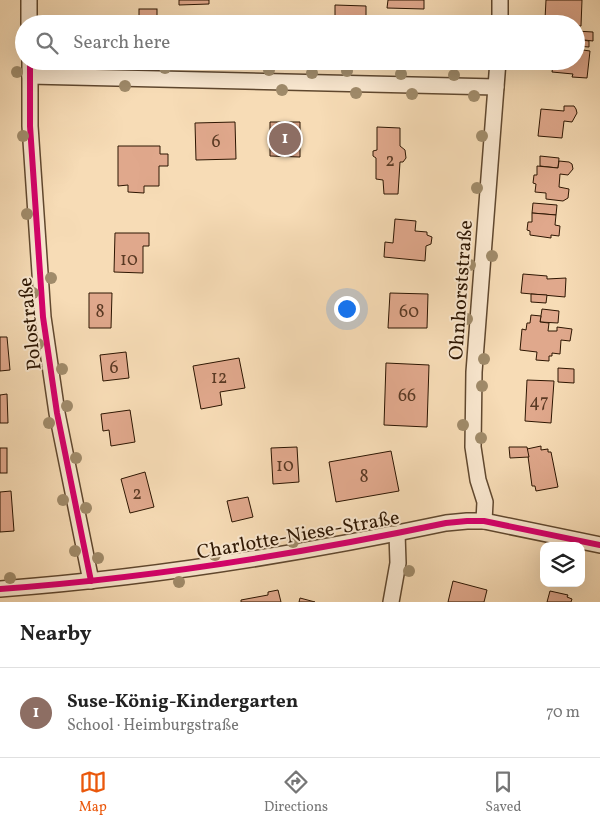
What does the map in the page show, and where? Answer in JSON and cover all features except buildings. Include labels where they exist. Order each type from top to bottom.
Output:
[{"type":"street","points":[[29,0],[29,15]]},
{"type":"street","points":[[500,0],[500,15]]},
{"type":"street","name":"Polostraße","points":[[30,70],[30,126],[43,317],[55,404],[91,580]]},
{"type":"street","points":[[56,70],[496,87]]},
{"type":"street","name":"Ohnhorststraße","points":[[484,521],[485,502],[478,480],[473,447],[474,363],[497,70]]},
{"type":"street","name":"Charlotte-Niese-Straße","points":[[0,589],[227,564],[467,520],[484,521],[600,545]]},
{"type":"street","points":[[391,602],[398,563],[397,533]]},
{"type":"cycle path","points":[[30,70],[30,126],[43,317],[57,413],[91,581]]},
{"type":"cycle path","points":[[0,589],[224,564],[446,523],[467,521],[484,521],[600,545]]},
{"type":"place","name":"Suse-König-Kindergarten","points":[[285,139]]}]
